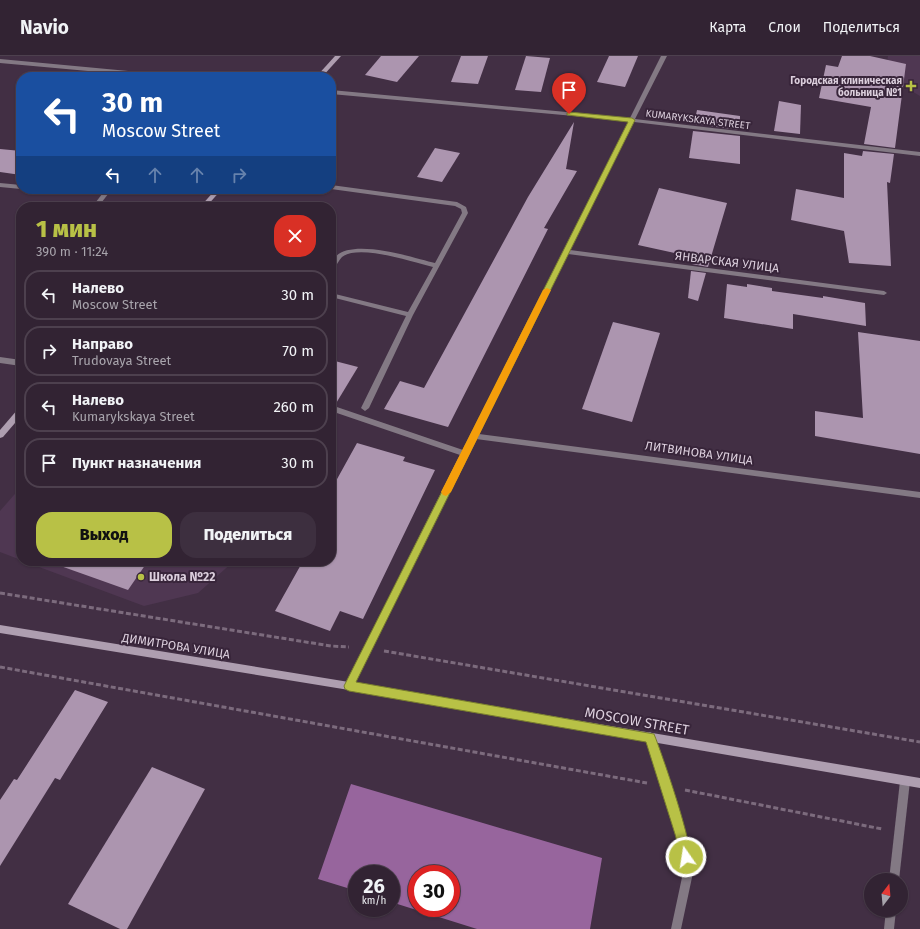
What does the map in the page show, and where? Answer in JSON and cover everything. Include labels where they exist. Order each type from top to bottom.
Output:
[{"type":"main road","points":[[324,72],[338,56]]},
{"type":"main road","points":[[207,202],[215,194]]},
{"type":"main road","points":[[0,435],[16,417]]},
{"type":"main road","name":"ДИМИТРОВА УЛИЦА","points":[[0,629],[349,686]]},
{"type":"main road","name":"MOSCOW STREET","points":[[349,686],[920,784]]},
{"type":"street","points":[[349,686],[664,56]]},
{"type":"street","points":[[0,61],[118,72]]},
{"type":"street","name":"KUMARYKSKAYA STREET","points":[[336,92],[632,120],[920,154]]},
{"type":"street","points":[[0,185],[16,187]]},
{"type":"street","points":[[336,188],[457,204],[464,208],[465,213],[410,316],[365,408]]},
{"type":"street","points":[[336,262],[341,255],[354,251],[372,251],[437,266]]},
{"type":"street","name":"ЯНВАРСКАЯ УЛИЦА","points":[[566,252],[884,293]]},
{"type":"street","points":[[336,296],[410,316]]},
{"type":"street","points":[[0,360],[16,362]]},
{"type":"street","points":[[336,410],[465,454]]},
{"type":"street","name":"ЛИТВИНОВА УЛИЦА","points":[[474,436],[920,495]]},
{"type":"street","points":[[650,737],[681,834],[689,868],[676,929]]},
{"type":"street","points":[[895,873],[905,781]]},
{"type":"street","points":[[889,929],[890,917]]},
{"type":"path","points":[[0,593],[331,646],[368,648],[920,742]]},
{"type":"path","points":[[0,668],[665,786],[899,832]]},
{"type":"shaded area","name":"Городская клиническая больница №1","points":[[888,56],[920,56],[920,96],[885,75]]},
{"type":"shaded area","points":[[16,493],[16,558],[0,552],[0,511]]},
{"type":"shaded area","name":"Школа №22","points":[[36,566],[228,566],[198,593],[144,606]]},
{"type":"shaded area","points":[[351,784],[602,858],[590,929],[477,929],[439,917],[460,917],[460,865],[408,865],[408,907],[400,905],[400,865],[348,865],[348,888],[318,879]]},
{"type":"building","points":[[381,56],[419,56],[397,82],[365,75]]},
{"type":"building","points":[[461,56],[488,56],[478,84],[451,82]]},
{"type":"building","points":[[526,56],[550,58],[541,92],[515,90]]},
{"type":"building","points":[[609,56],[638,56],[625,87],[597,82]]},
{"type":"building","points":[[842,56],[870,56],[906,64],[895,148],[864,144],[871,107],[819,98],[826,65],[838,67]]},
{"type":"building","points":[[779,101],[801,105],[800,134],[774,131]]},
{"type":"building","points":[[697,110],[740,116],[740,130],[694,124]]},
{"type":"building","points":[[574,122],[566,169],[577,171],[544,228],[548,229],[448,427],[384,409],[400,381],[424,388],[528,197]]},
{"type":"building","points":[[693,131],[740,136],[740,164],[689,158]]},
{"type":"building","points":[[435,148],[460,153],[442,182],[417,177]]},
{"type":"building","points":[[0,149],[16,151],[16,174],[0,172]]},
{"type":"building","points":[[863,151],[894,154],[890,183],[887,182],[891,266],[849,263],[844,231],[791,220],[796,189],[844,198],[844,153],[862,156]]},
{"type":"building","points":[[659,188],[727,203],[708,267],[692,264],[693,257],[638,245]]},
{"type":"building","points":[[691,271],[706,273],[698,301],[688,298]]},
{"type":"building","points":[[727,284],[747,287],[747,284],[772,288],[772,291],[823,298],[823,296],[865,303],[866,326],[793,314],[793,329],[724,318]]},
{"type":"building","points":[[613,322],[660,333],[632,422],[582,409]]},
{"type":"building","points":[[858,332],[920,341],[920,454],[815,436],[815,411],[863,418]]},
{"type":"building","points":[[336,361],[358,367],[336,403]]},
{"type":"building","points":[[357,443],[405,457],[403,461],[435,470],[363,619],[340,611],[330,631],[275,611],[300,566],[336,566],[336,481]]},
{"type":"building","points":[[61,566],[145,566],[128,590]]},
{"type":"building","points":[[75,690],[108,702],[60,780],[55,778],[0,866],[0,800],[14,779],[17,780]]},
{"type":"building","points":[[152,767],[205,789],[127,929],[120,929],[68,904]]},
{"type":"slow traffic","points":[[446,492],[547,290]]},
{"type":"place","name":"Городская клиническая больница №1","points":[[911,86]]},
{"type":"place","name":"Школа №22","points":[[141,577]]},
{"type":"route","points":[[569,114],[632,120],[349,686],[650,737],[681,834],[686,857]]}]
